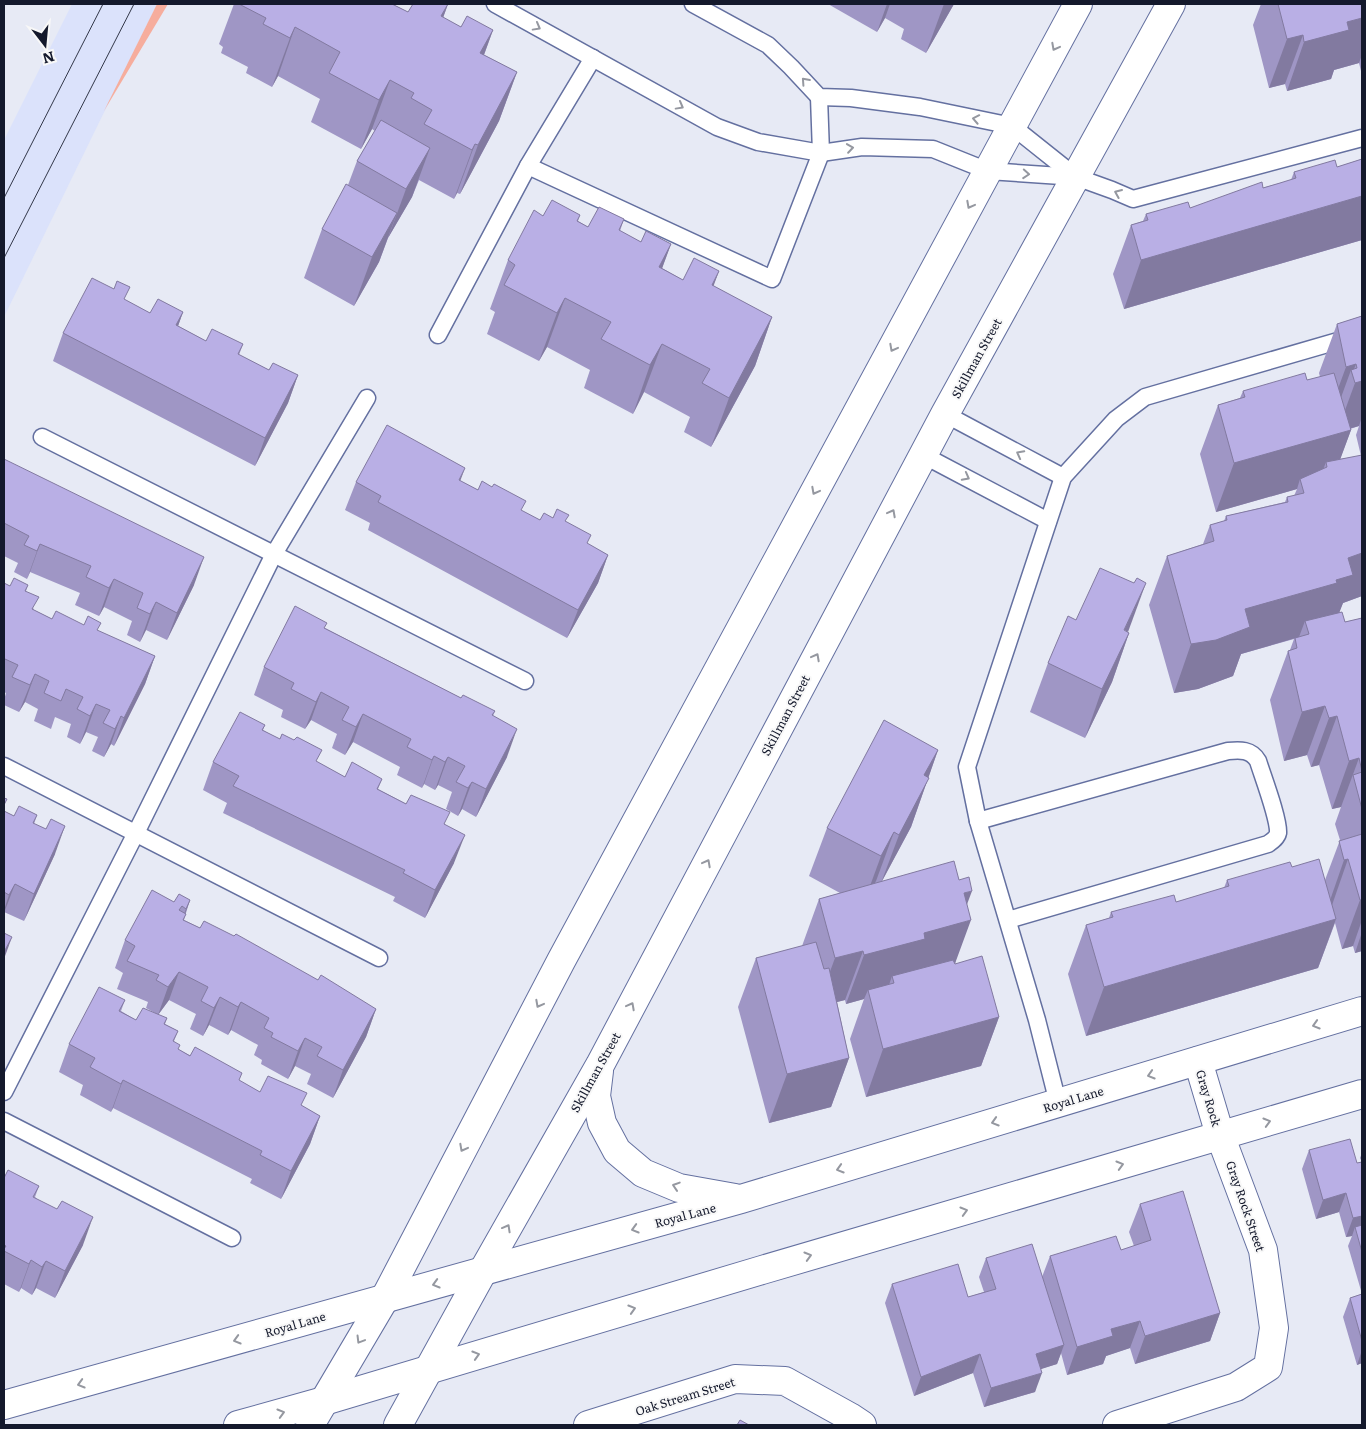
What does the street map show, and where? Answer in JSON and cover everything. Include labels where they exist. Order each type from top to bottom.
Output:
[{"type":"main road","points":[[310,1425],[386,1298],[561,961],[1078,4]]},
{"type":"main road","name":"Skillman Street","points":[[398,1425],[600,1065],[945,414],[1171,4]]},
{"type":"main road","name":"Royal Lane","points":[[4,1406],[741,1199],[1362,1011]]},
{"type":"main road","name":"Gray Rock","points":[[1198,1061],[1220,1135]]},
{"type":"main road","points":[[600,1065],[596,1096],[602,1123],[617,1151],[643,1173],[680,1188],[741,1199]]},
{"type":"main road","points":[[238,1425],[1362,1094]]},
{"type":"main road","name":"Gray Rock Street","points":[[1117,1425],[1236,1387],[1268,1367],[1274,1328],[1262,1250],[1220,1135]]},
{"type":"main road","name":"Oak Stream Street","points":[[588,1425],[735,1379],[785,1381],[862,1425]]},
{"type":"lane","points":[[495,4],[717,126],[758,142],[822,152],[862,147],[933,149],[988,171],[1076,177],[1133,199],[1362,138]]},
{"type":"lane","points":[[528,166],[772,279],[822,152],[819,97],[768,45],[693,4]]},
{"type":"lane","points":[[438,335],[528,166],[592,58]]},
{"type":"lane","points":[[819,97],[852,98],[920,108],[1012,126],[1076,177]]},
{"type":"lane","points":[[1058,1104],[1037,1020],[978,821],[967,768],[1063,477],[1116,419],[1145,397],[1362,334]]},
{"type":"lane","points":[[4,1092],[136,834],[274,554],[367,398]]},
{"type":"lane","points":[[945,414],[1063,477]]},
{"type":"lane","points":[[42,436],[525,681]]},
{"type":"lane","points":[[923,455],[1048,521]]},
{"type":"lane","points":[[978,821],[1228,751],[1243,750],[1255,755],[1258,761],[1278,834],[1268,844],[1008,920]]},
{"type":"lane","points":[[4,766],[379,958]]},
{"type":"lane","points":[[4,1121],[232,1238]]},
{"type":"shaded area","points":[[72,4],[157,4],[4,317],[4,140]]},
{"type":"shaded area","points":[[157,4],[168,4],[104,111]]},
{"type":"building","points":[[239,4],[392,4],[408,12],[413,4],[448,4],[441,16],[461,27],[467,16],[493,30],[480,53],[517,72],[478,145],[475,144],[472,150],[424,124],[432,110],[411,98],[414,93],[390,80],[379,100],[329,73],[340,52],[295,27],[290,38],[263,24],[266,18]]},
{"type":"building","points":[[1278,4],[1362,4],[1362,18],[1347,22],[1349,30],[1304,42],[1303,35],[1287,39]]},
{"type":"building","points":[[381,120],[430,148],[406,189],[357,161]]},
{"type":"building","points":[[1362,159],[1362,196],[1141,260],[1131,225],[1148,220],[1146,214],[1188,202],[1190,208],[1262,182],[1263,188],[1296,178],[1294,172],[1335,160],[1337,167]]},
{"type":"building","points":[[346,184],[397,213],[372,257],[322,229]]},
{"type":"building","points":[[552,200],[580,215],[577,221],[588,227],[599,207],[624,219],[619,230],[641,242],[646,231],[671,244],[659,267],[683,280],[694,258],[719,271],[712,285],[772,317],[729,398],[702,383],[710,369],[662,344],[650,365],[601,339],[611,322],[565,298],[557,313],[504,285],[515,265],[508,260],[534,210],[543,216]]},
{"type":"building","points":[[92,278],[114,289],[117,281],[130,287],[124,299],[150,313],[158,299],[183,312],[176,325],[206,341],[212,329],[243,344],[238,354],[269,370],[273,363],[298,375],[265,438],[63,333]]},
{"type":"building","points":[[1362,316],[1362,381],[1355,383],[1351,370],[1357,368],[1356,364],[1346,367],[1337,324]]},
{"type":"building","points":[[1305,373],[1307,380],[1334,373],[1351,430],[1234,463],[1218,405],[1245,397],[1243,391]]},
{"type":"building","points":[[387,425],[465,468],[459,480],[478,490],[482,481],[492,487],[494,484],[526,501],[521,510],[540,520],[544,513],[553,518],[557,509],[569,515],[565,521],[591,535],[587,543],[608,555],[578,610],[378,502],[381,496],[356,482]]},
{"type":"building","points":[[1362,455],[1362,553],[1348,558],[1353,575],[1336,580],[1337,583],[1245,609],[1250,627],[1216,640],[1191,644],[1167,556],[1214,541],[1210,525],[1227,520],[1226,516],[1288,502],[1287,497],[1304,493],[1300,479],[1327,467],[1326,462]]},
{"type":"building","points":[[4,459],[204,557],[177,613],[156,602],[150,614],[137,608],[143,593],[114,579],[109,588],[86,577],[91,566],[40,544],[37,551],[24,545],[29,536],[4,523]]},
{"type":"building","points":[[1100,568],[1134,583],[1137,578],[1146,583],[1124,630],[1129,633],[1102,689],[1048,663],[1068,616],[1076,620]]},
{"type":"building","points":[[14,578],[28,585],[25,591],[39,597],[32,609],[52,619],[56,611],[84,625],[88,616],[101,623],[97,630],[155,656],[124,718],[121,716],[115,729],[103,723],[110,710],[96,704],[90,716],[77,709],[83,697],[66,689],[61,701],[44,693],[49,681],[35,674],[30,685],[12,677],[18,665],[5,659],[4,662],[4,583],[10,586]]},
{"type":"building","points":[[295,606],[327,623],[324,628],[461,698],[463,695],[495,711],[492,715],[517,729],[486,789],[472,782],[468,788],[456,782],[465,766],[448,757],[445,762],[434,756],[432,760],[407,747],[411,739],[363,714],[356,727],[342,720],[349,707],[321,692],[316,702],[291,689],[294,683],[264,667]]},
{"type":"building","points":[[1342,612],[1345,622],[1362,618],[1362,771],[1359,758],[1349,761],[1337,716],[1329,718],[1325,706],[1302,712],[1288,651],[1297,648],[1295,638],[1309,634],[1305,621]]},
{"type":"building","points":[[240,712],[265,725],[262,730],[280,739],[282,734],[294,740],[297,737],[322,750],[316,761],[345,777],[352,762],[382,779],[377,789],[406,804],[411,795],[450,812],[444,824],[465,835],[435,890],[403,873],[405,870],[233,786],[239,776],[213,762]]},
{"type":"building","points":[[884,720],[938,750],[924,775],[929,778],[899,835],[894,832],[881,856],[827,828]]},
{"type":"building","points":[[1362,772],[1362,809],[1353,775]]},
{"type":"building","points":[[19,806],[37,815],[33,823],[46,829],[51,819],[65,826],[34,894],[15,884],[9,895],[4,892],[4,811],[14,816]]},
{"type":"building","points":[[1362,834],[1362,900],[1360,900],[1348,859],[1344,860],[1339,841]]},
{"type":"building","points":[[1319,859],[1336,919],[1104,987],[1086,925],[1113,917],[1111,912],[1174,895],[1176,902],[1229,886],[1227,880],[1290,862],[1292,867]]},
{"type":"building","points":[[954,861],[959,880],[969,877],[972,891],[964,893],[971,920],[924,933],[925,939],[864,955],[863,951],[835,958],[819,899]]},
{"type":"building","points":[[152,890],[174,902],[179,894],[190,900],[186,909],[182,906],[179,910],[186,914],[183,920],[200,928],[204,921],[234,936],[236,934],[318,980],[321,975],[376,1009],[343,1070],[317,1056],[322,1047],[305,1038],[298,1051],[271,1037],[273,1033],[264,1028],[269,1018],[241,1002],[238,1007],[220,997],[214,1008],[201,1001],[208,987],[179,972],[168,987],[156,980],[159,975],[127,961],[135,946],[125,940]]},
{"type":"building","points":[[4,933],[12,937],[4,952]]},
{"type":"building","points":[[816,942],[824,969],[829,968],[849,1058],[787,1074],[756,958]]},
{"type":"building","points":[[982,956],[999,1017],[883,1049],[868,990],[894,983],[892,976],[953,960],[955,964]]},
{"type":"building","points":[[99,987],[125,1000],[119,1011],[136,1020],[143,1008],[167,1018],[164,1024],[178,1031],[173,1041],[180,1045],[178,1049],[190,1056],[195,1047],[242,1073],[239,1080],[260,1092],[268,1076],[307,1093],[301,1105],[320,1116],[291,1171],[260,1155],[262,1151],[123,1080],[121,1084],[90,1067],[95,1058],[69,1044]]},
{"type":"building","points":[[1350,1139],[1357,1163],[1362,1162],[1362,1216],[1353,1218],[1346,1193],[1323,1200],[1309,1150]]},
{"type":"building","points":[[8,1170],[39,1186],[33,1197],[57,1209],[62,1201],[93,1217],[65,1271],[46,1261],[42,1267],[31,1260],[29,1264],[4,1251],[6,1246],[4,1245],[4,1178]]},
{"type":"building","points":[[1183,1191],[1220,1313],[1145,1336],[1140,1321],[1111,1329],[1113,1336],[1077,1347],[1050,1256],[1116,1236],[1121,1250],[1151,1240],[1140,1204]]},
{"type":"building","points":[[1362,1225],[1362,1252],[1355,1227]]},
{"type":"building","points":[[1032,1244],[1064,1345],[1036,1354],[1042,1373],[991,1388],[980,1354],[921,1377],[892,1284],[958,1264],[968,1297],[996,1289],[986,1258]]},
{"type":"building","points":[[1362,1294],[1362,1341],[1350,1298]]},
{"type":"building","points":[[740,1420],[749,1425],[737,1425]]},
{"type":"tram line","points":[[4,198],[103,4]]},
{"type":"tram line","points":[[4,258],[134,4]]}]
